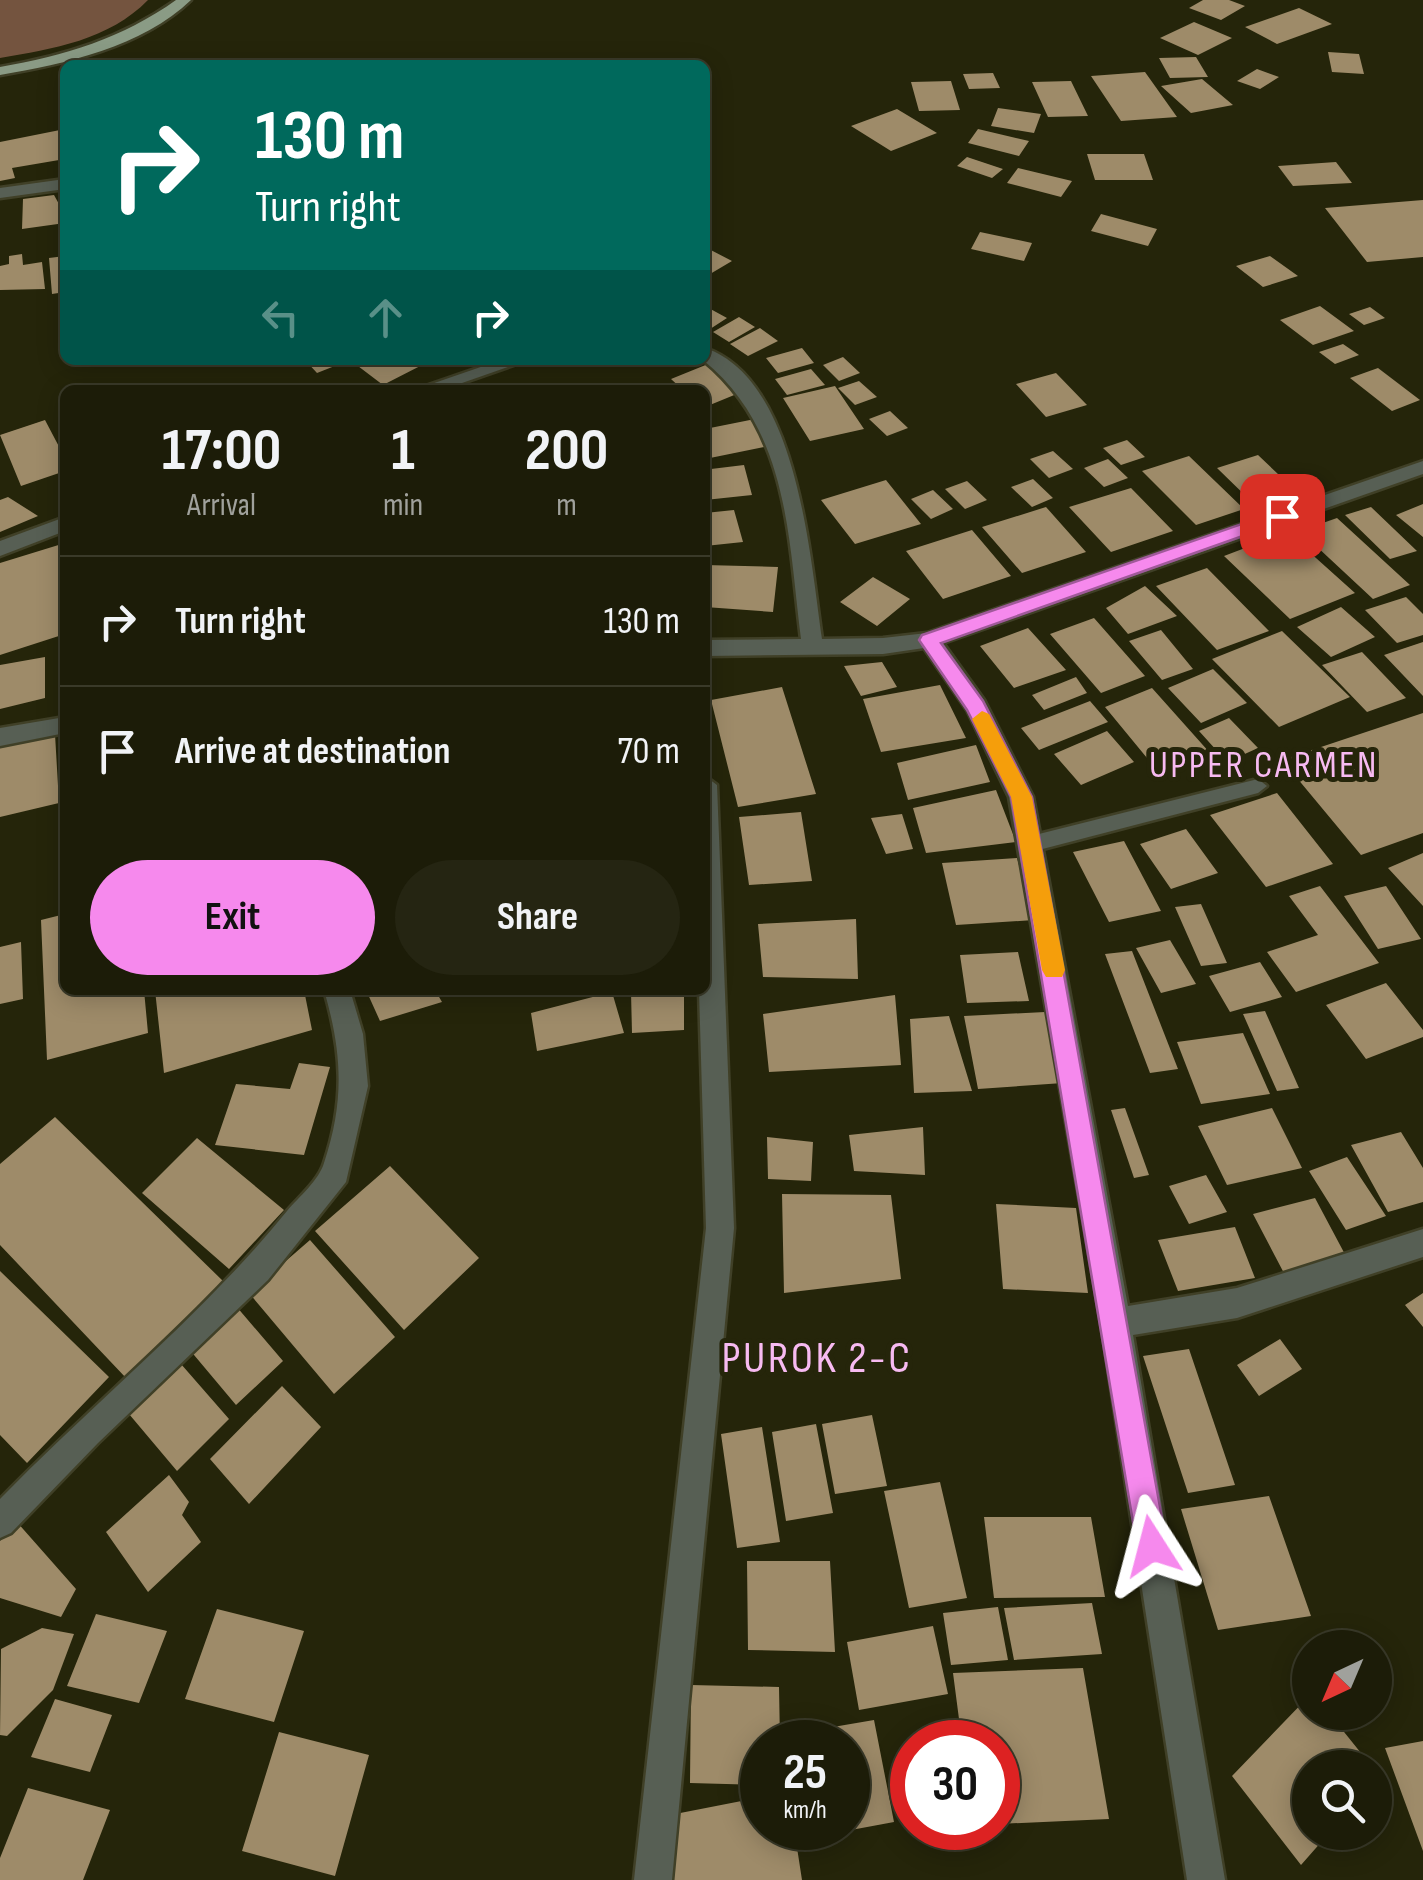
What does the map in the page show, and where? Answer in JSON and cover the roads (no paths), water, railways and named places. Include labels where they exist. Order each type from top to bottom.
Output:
[{"type":"main road","points":[[0,71],[68,58],[109,44],[138,32],[186,0]]},
{"type":"street","points":[[0,192],[60,185]]},
{"type":"street","points":[[710,356],[730,369],[750,391],[784,464],[812,646]]},
{"type":"street","points":[[439,385],[504,365]]},
{"type":"street","points":[[710,648],[883,646],[929,640],[1423,467]]},
{"type":"street","points":[[0,549],[60,526]]},
{"type":"street","points":[[929,640],[976,706],[1000,752],[1021,797],[1032,844],[1116,1323],[1206,1880]]},
{"type":"street","points":[[0,738],[60,726]]},
{"type":"street","points":[[653,1880],[720,1228],[710,933]]},
{"type":"street","points":[[0,1522],[258,1270],[336,1173],[355,1086],[350,1034],[338,995]]},
{"type":"street","points":[[1116,1323],[1238,1303],[1423,1243]]},
{"type":"lane","points":[[1032,844],[1258,786]]},
{"type":"district","name":"UPPER CARMEN","points":[[1264,764]]},
{"type":"district","name":"PUROK 2-C","points":[[817,1356]]}]
